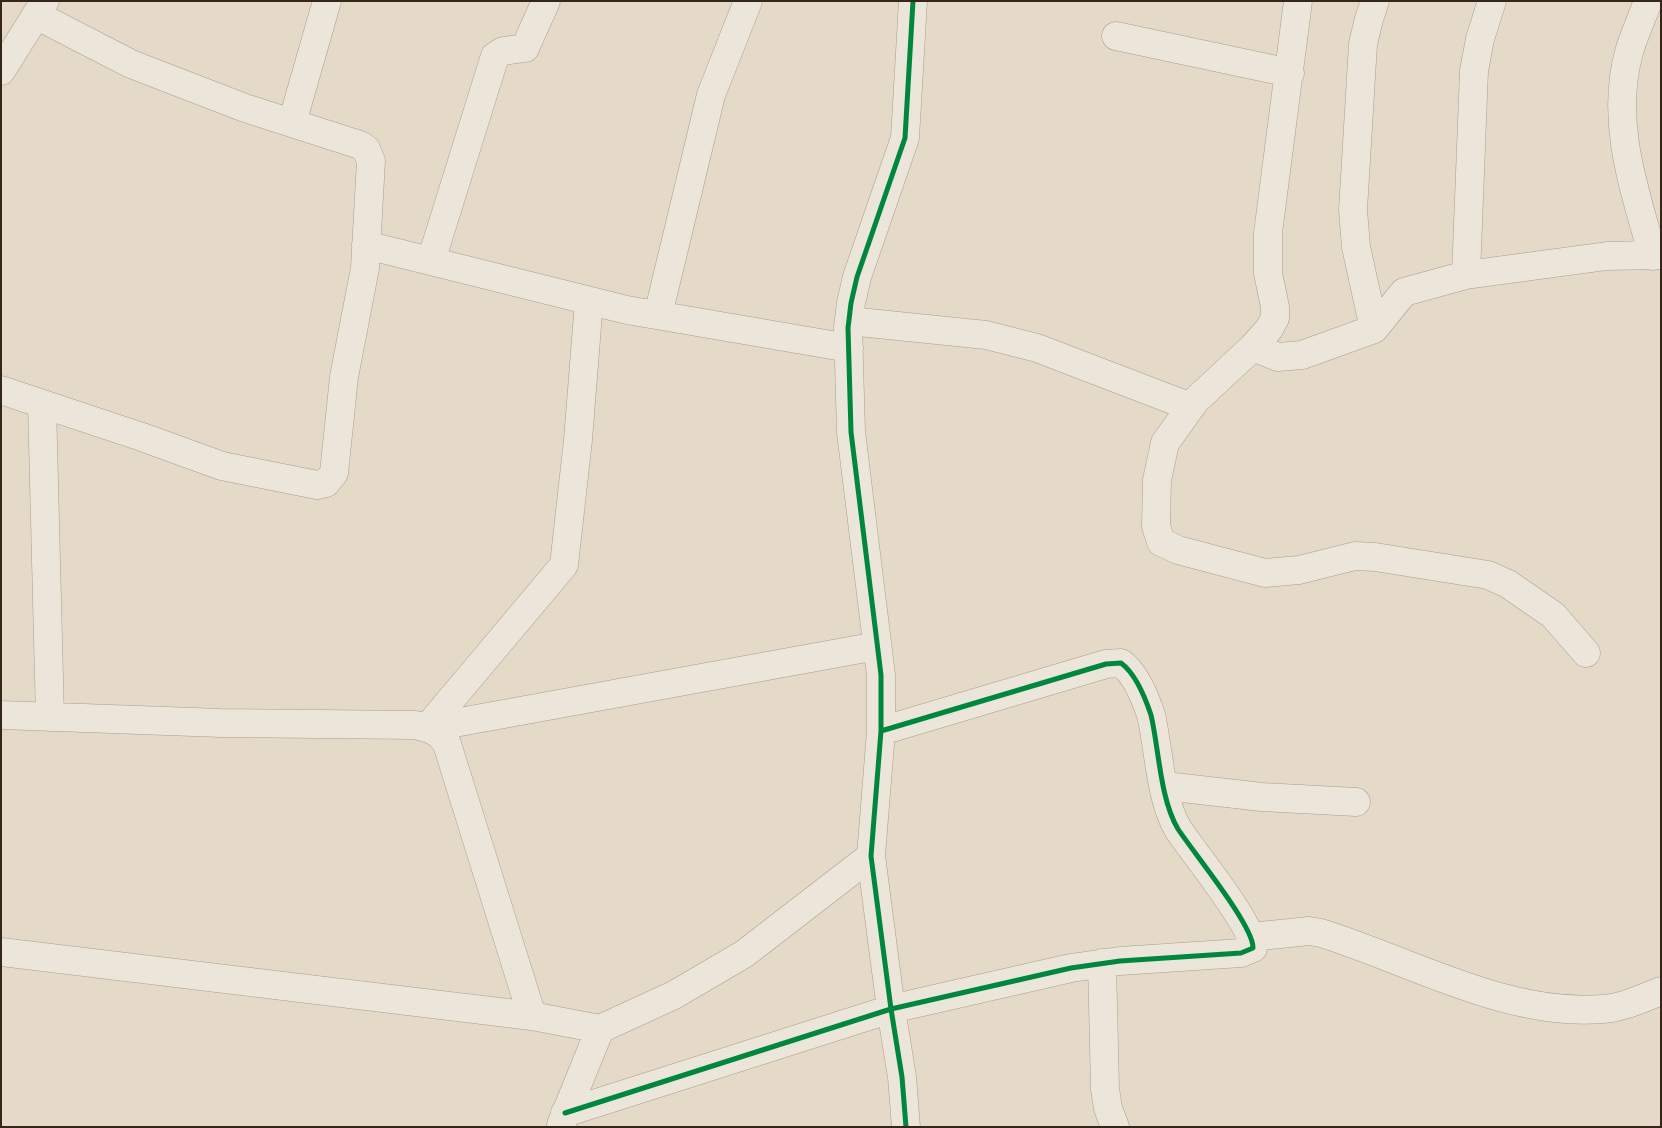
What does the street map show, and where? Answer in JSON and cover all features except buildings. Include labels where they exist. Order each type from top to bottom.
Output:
[{"type":"street","points":[[292,123],[327,1]]},
{"type":"street","points":[[431,261],[495,56],[503,51],[525,48],[546,1]]},
{"type":"street","points":[[658,315],[711,95],[748,1]]},
{"type":"street","points":[[906,1127],[902,1077],[871,856],[881,732],[881,675],[851,432],[849,321],[857,277],[906,138],[913,1]]},
{"type":"street","points":[[1298,1],[1268,233],[1268,273],[1275,307],[1274,318],[1269,329],[1254,347],[1191,407],[1165,442],[1160,464],[1156,526],[1158,538],[1166,546],[1265,574],[1299,570],[1355,556],[1375,557],[1488,575],[1508,584],[1553,615],[1586,653]]},
{"type":"street","points":[[1374,329],[1356,247],[1353,210],[1364,44],[1375,1]]},
{"type":"street","points":[[1466,275],[1474,71],[1480,39],[1492,1]]},
{"type":"street","points":[[1254,347],[1278,357],[1302,355],[1374,329],[1404,292],[1466,275],[1607,256],[1657,255],[1628,167],[1621,116],[1623,82],[1629,51],[1648,1]]},
{"type":"street","points":[[1,71],[40,8],[131,64],[245,108],[360,145],[366,149],[371,161],[365,268],[344,377],[334,473],[326,484],[317,485],[222,466],[1,390]]},
{"type":"street","points":[[1116,36],[1290,73]]},
{"type":"street","points":[[366,245],[589,301],[658,315],[849,348]]},
{"type":"street","points":[[427,728],[564,565],[578,440],[589,301]]},
{"type":"street","points":[[849,321],[986,335],[1037,348],[1191,407]]},
{"type":"street","points":[[42,404],[50,717]]},
{"type":"street","points":[[427,728],[878,646]]},
{"type":"street","points":[[563,1120],[891,1009],[1071,968],[1102,963],[1241,953],[1253,948],[1251,937],[1171,816],[1156,737],[1145,699],[1131,673],[1121,663],[1106,664],[881,732]]},
{"type":"street","points":[[1,715],[221,723],[415,726],[427,728],[443,736],[448,744],[532,1016]]},
{"type":"street","points":[[1164,786],[1262,797],[1356,802]]},
{"type":"street","points":[[1,952],[532,1016],[600,1030],[674,995],[744,954],[871,856]]},
{"type":"street","points":[[1251,937],[1309,931],[1321,933],[1500,996],[1563,1010],[1605,1009],[1661,991]]},
{"type":"street","points":[[1102,963],[1105,1089],[1108,1108],[1115,1127]]},
{"type":"street","points":[[563,1120],[600,1030]]},
{"type":"cycle path","points":[[906,1127],[902,1077],[871,856],[881,731],[881,675],[851,432],[848,328],[857,277],[905,138],[913,1]]},
{"type":"cycle path","points":[[565,1113],[891,1009],[1071,968],[1120,961],[1241,953],[1253,948],[1251,938],[1244,923],[1222,889],[1178,829],[1172,817],[1164,789],[1151,715],[1136,680],[1121,663],[1106,664],[881,731]]}]
